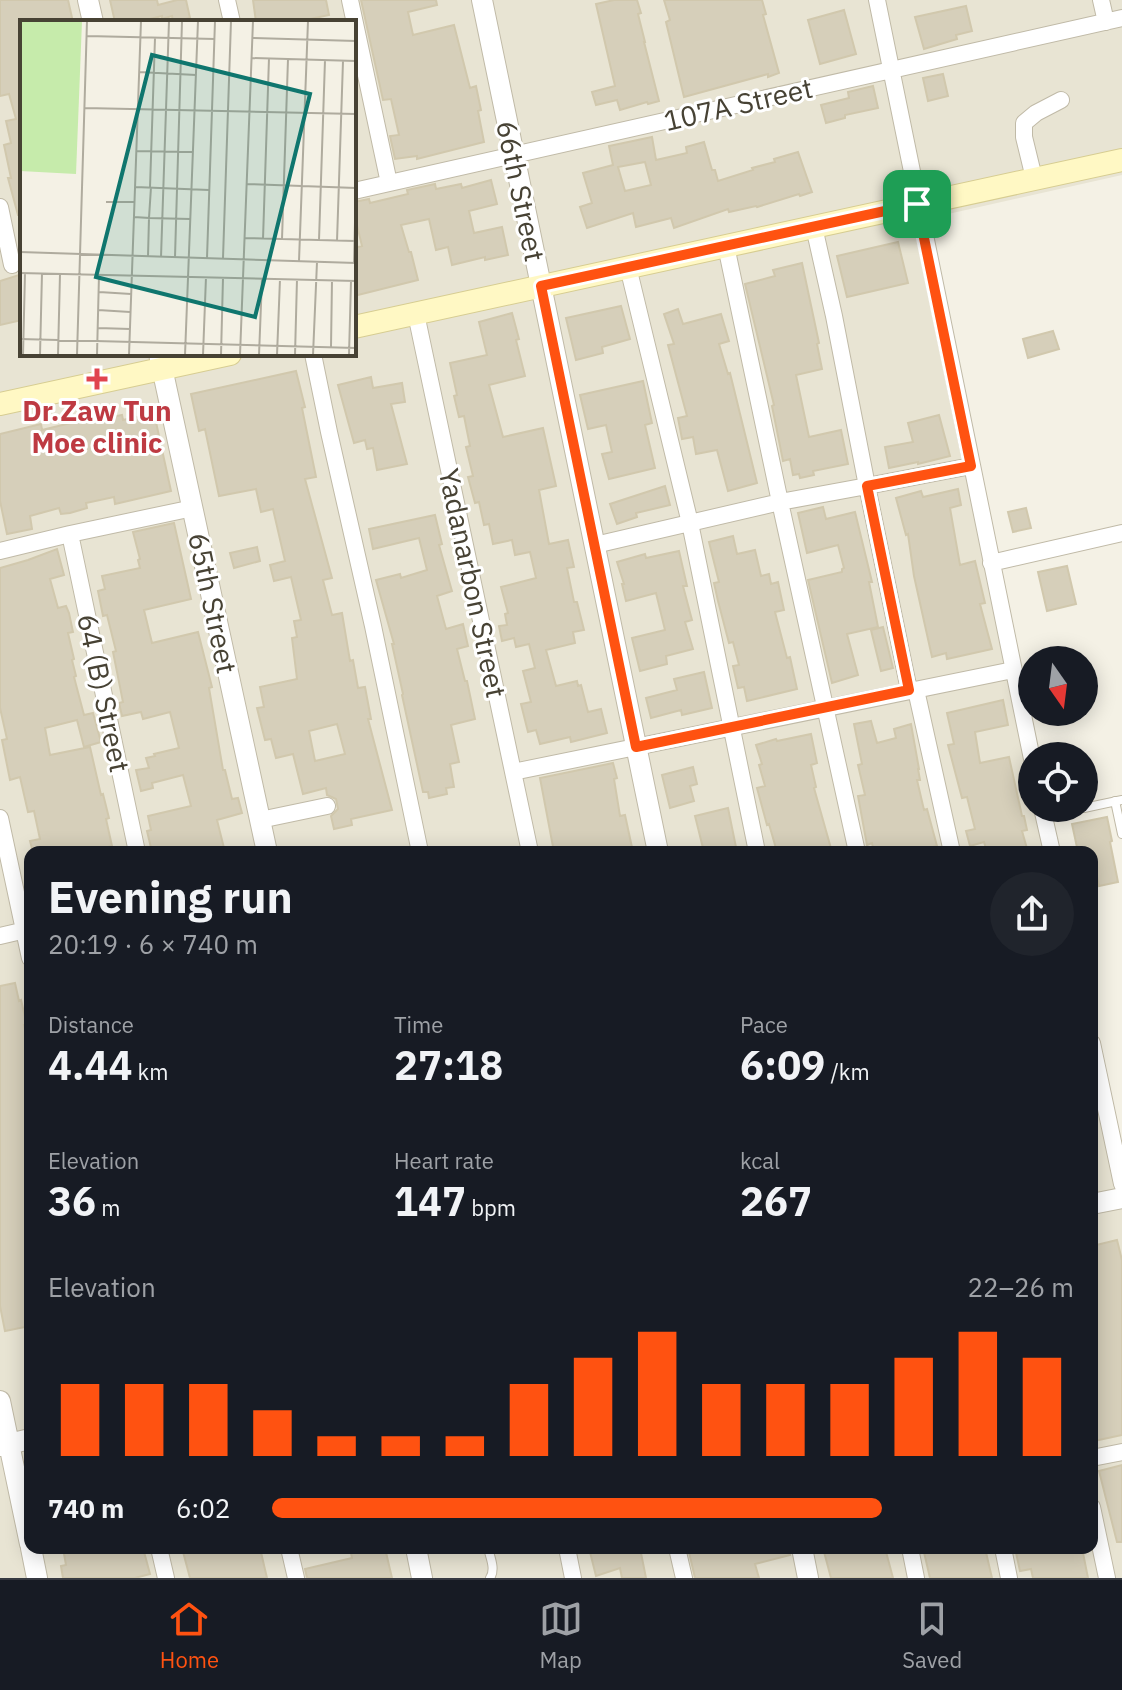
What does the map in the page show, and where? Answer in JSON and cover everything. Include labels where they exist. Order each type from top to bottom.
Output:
[{"type":"main road","points":[[356,327],[1122,160]]},
{"type":"main road","points":[[0,404],[161,361],[210,356]]},
{"type":"street","points":[[88,0],[93,20]]},
{"type":"street","points":[[227,0],[232,20]]},
{"type":"street","points":[[350,0],[354,20]]},
{"type":"street","name":"66th Street","points":[[482,0],[657,846]]},
{"type":"street","points":[[877,0],[1028,742]]},
{"type":"street","points":[[1101,0],[1114,20]]},
{"type":"street","name":"107A Street","points":[[356,191],[1114,20]]},
{"type":"street","points":[[356,28],[389,183]]},
{"type":"street","points":[[1034,178],[1024,137],[1024,123],[1061,100]]},
{"type":"street","points":[[0,207],[11,265]]},
{"type":"street","points":[[814,227],[867,486],[951,846]]},
{"type":"street","points":[[726,246],[856,846]]},
{"type":"street","points":[[628,267],[690,523],[756,846]]},
{"type":"street","name":"Yadanarbon Street","points":[[416,314],[529,846]]},
{"type":"street","points":[[313,356],[419,846]]},
{"type":"street","name":"65th Street","points":[[161,361],[266,846]]},
{"type":"street","points":[[595,545],[780,502],[971,466]]},
{"type":"street","points":[[0,551],[193,508]]},
{"type":"street","points":[[991,563],[1122,533]]},
{"type":"street","name":"64 (B) Street","points":[[70,534],[136,846]]},
{"type":"street","points":[[513,772],[1013,670]]},
{"type":"street","points":[[260,820],[327,806]]},
{"type":"street","points":[[0,818],[24,918]]},
{"type":"street","points":[[1045,822],[1051,846]]},
{"type":"street","points":[[0,936],[24,931]]},
{"type":"street","points":[[1098,1071],[1122,1184]]},
{"type":"street","points":[[1098,1203],[1122,1198]]},
{"type":"street","points":[[0,1401],[5,1445],[24,1522]]},
{"type":"street","points":[[1098,1457],[1122,1452]]},
{"type":"street","points":[[1098,1535],[1107,1578]]},
{"type":"street","points":[[32,1554],[37,1578]]},
{"type":"street","points":[[160,1554],[166,1578]]},
{"type":"street","points":[[290,1554],[296,1578]]},
{"type":"street","points":[[417,1554],[422,1578]]},
{"type":"street","points":[[568,1554],[573,1578]]},
{"type":"street","points":[[678,1554],[684,1578]]},
{"type":"street","points":[[803,1554],[808,1578]]},
{"type":"street","points":[[911,1554],[916,1578]]},
{"type":"street","points":[[1004,1554],[1009,1578]]},
{"type":"lane","points":[[1098,805],[1118,801],[1122,834]]},
{"type":"lane","points":[[489,1554],[490,1578]]},
{"type":"shaded area","points":[[0,0],[1122,0],[1122,175],[917,221],[1018,700],[1018,726],[1024,726],[1027,742],[1018,742],[1018,822],[1044,822],[1049,846],[24,846],[24,1554],[1098,1554],[1098,1076],[1122,1189],[1122,1578],[0,1578]]},
{"type":"building","points":[[0,0],[68,0],[73,20],[20,20],[20,215],[8,178],[11,178],[4,145],[11,143],[6,121],[16,119],[9,94],[0,96]]},
{"type":"building","points":[[110,0],[157,0],[158,5],[186,0],[190,18],[173,20],[172,16],[162,19],[162,16],[146,20],[115,20]]},
{"type":"building","points":[[253,0],[326,0],[329,15],[305,20],[256,20]]},
{"type":"building","points":[[361,0],[436,0],[437,5],[408,12],[413,35],[454,25],[470,88],[476,86],[484,142],[417,159],[417,156],[395,159],[390,136],[399,135],[391,99],[383,100]]},
{"type":"building","points":[[637,0],[659,101],[620,110],[617,100],[596,105],[592,92],[615,86],[596,4]]},
{"type":"building","points":[[664,0],[762,0],[766,14],[763,15],[779,73],[684,97],[666,22],[670,20]]},
{"type":"building","points":[[966,6],[972,31],[924,49],[915,17]]},
{"type":"building","points":[[844,10],[856,54],[820,64],[808,20]]},
{"type":"building","points":[[943,74],[948,96],[928,101],[923,78]]},
{"type":"building","points":[[873,86],[878,108],[845,115],[845,118],[826,123],[821,105],[849,98],[848,92]]},
{"type":"building","points":[[652,137],[656,160],[687,153],[686,147],[704,142],[718,181],[798,152],[812,192],[757,207],[729,212],[728,209],[674,228],[671,218],[636,227],[633,213],[587,228],[580,207],[592,203],[583,173],[613,165],[609,146]],"holes":[[[645,162],[651,185],[625,191],[618,167]]]},
{"type":"building","points":[[491,180],[497,204],[469,211],[474,233],[502,227],[508,255],[452,265],[448,247],[436,250],[429,219],[401,225],[418,280],[356,296],[356,248],[362,246],[356,221],[356,202],[369,199],[370,203],[435,184],[436,189],[461,184],[462,188]]},
{"type":"building","points":[[898,242],[908,283],[847,297],[837,256]]},
{"type":"building","points":[[802,263],[822,369],[796,375],[809,437],[841,430],[848,464],[813,471],[814,475],[800,478],[799,474],[793,475],[790,459],[783,461],[774,405],[745,284],[775,276],[773,270]]},
{"type":"building","points":[[20,275],[20,320],[0,325],[0,281]]},
{"type":"building","points":[[621,306],[630,339],[602,347],[603,353],[576,360],[566,318]]},
{"type":"building","points":[[678,309],[683,324],[721,314],[729,341],[719,344],[730,373],[757,483],[728,491],[717,450],[696,454],[693,437],[682,439],[678,418],[687,416],[668,345],[674,344],[664,314]]},
{"type":"building","points":[[512,313],[525,376],[489,385],[503,437],[543,428],[556,486],[539,490],[549,544],[568,540],[574,567],[567,568],[584,630],[573,632],[575,643],[546,650],[556,686],[577,681],[578,686],[581,685],[588,712],[601,709],[607,733],[571,742],[570,737],[540,744],[536,730],[528,732],[521,704],[531,702],[523,671],[535,668],[529,644],[516,647],[514,638],[502,641],[499,626],[507,625],[505,614],[508,613],[501,587],[536,578],[530,552],[515,555],[512,540],[493,544],[489,524],[484,525],[479,502],[475,503],[468,477],[473,476],[466,447],[470,446],[464,416],[459,417],[454,396],[457,395],[450,363],[487,355],[479,322]]},
{"type":"building","points":[[1053,331],[1059,349],[1028,358],[1023,339]]},
{"type":"building","points":[[296,371],[316,477],[305,479],[332,578],[323,580],[332,615],[342,613],[358,688],[365,687],[371,719],[368,719],[392,810],[351,819],[352,825],[334,829],[331,816],[338,809],[336,799],[327,795],[326,788],[303,794],[293,754],[276,758],[271,739],[265,740],[257,708],[264,707],[260,687],[297,679],[292,638],[297,637],[294,621],[301,620],[291,577],[274,581],[270,565],[285,561],[273,509],[261,512],[256,489],[219,496],[205,429],[199,431],[191,394]],"holes":[[[337,724],[345,754],[315,761],[309,731]]]},
{"type":"building","points":[[371,377],[373,388],[402,383],[405,402],[391,404],[407,464],[377,470],[373,448],[367,449],[365,440],[354,443],[338,385]]},
{"type":"building","points":[[643,381],[652,423],[645,425],[655,468],[609,479],[602,454],[612,452],[606,425],[588,429],[580,395]]},
{"type":"building","points":[[154,413],[171,491],[115,504],[114,497],[86,503],[87,508],[70,513],[61,514],[59,508],[30,516],[32,529],[7,534],[0,501],[0,434],[41,424],[42,430],[91,418],[92,421],[122,415],[123,420]]},
{"type":"building","points":[[939,415],[950,456],[889,468],[885,447],[913,442],[908,423]]},
{"type":"building","points":[[665,486],[670,505],[636,513],[637,517],[617,524],[610,504]]},
{"type":"building","points":[[958,489],[961,505],[950,508],[960,565],[975,561],[985,603],[980,604],[992,649],[947,659],[946,653],[932,657],[908,534],[896,498],[921,491],[923,497]]},
{"type":"building","points":[[823,507],[826,519],[855,512],[872,582],[869,582],[878,627],[847,634],[858,675],[832,683],[808,580],[842,572],[844,568],[838,545],[807,553],[798,513]]},
{"type":"building","points":[[1026,508],[1031,528],[1013,532],[1008,512]]},
{"type":"building","points":[[435,515],[442,544],[439,545],[452,591],[437,596],[446,629],[463,624],[468,646],[457,649],[475,719],[451,725],[459,762],[450,764],[454,787],[446,788],[447,794],[429,798],[428,792],[423,792],[394,644],[376,580],[400,574],[401,578],[427,570],[419,538],[373,549],[369,529]]},
{"type":"building","points":[[174,523],[191,599],[144,610],[152,643],[198,632],[212,687],[209,688],[223,770],[232,799],[238,798],[242,813],[217,820],[224,846],[151,846],[148,816],[191,806],[183,775],[152,783],[153,788],[141,791],[136,770],[149,768],[146,758],[179,748],[170,712],[143,719],[141,712],[122,716],[119,703],[123,702],[113,652],[116,651],[98,591],[105,589],[102,576],[140,568],[133,532]]},
{"type":"building","points":[[733,536],[737,554],[755,550],[761,576],[769,574],[771,584],[778,582],[784,610],[775,612],[797,689],[747,701],[744,687],[738,688],[733,666],[739,665],[733,642],[729,643],[718,601],[714,583],[719,582],[709,542]]},
{"type":"building","points":[[257,547],[260,561],[234,568],[230,553]]},
{"type":"building","points":[[57,549],[64,575],[50,579],[58,608],[66,606],[69,613],[73,632],[68,633],[74,659],[74,677],[84,715],[93,713],[101,742],[84,747],[77,720],[45,728],[50,755],[90,747],[109,818],[106,819],[112,846],[31,846],[30,841],[40,839],[34,811],[28,812],[20,777],[10,780],[2,740],[7,739],[0,708],[0,568]]},
{"type":"building","points":[[679,551],[687,586],[683,586],[692,620],[685,622],[693,649],[666,656],[667,664],[640,671],[632,638],[665,630],[656,593],[626,601],[617,562],[645,554],[646,558]]},
{"type":"building","points":[[1067,566],[1076,604],[1047,611],[1038,572]]},
{"type":"building","points":[[883,627],[893,668],[881,671],[871,630]]},
{"type":"building","points":[[704,672],[712,708],[682,715],[681,710],[651,718],[646,698],[677,690],[674,679]]},
{"type":"building","points":[[1003,700],[1008,725],[975,732],[980,763],[1009,757],[1018,798],[1018,822],[1025,822],[1027,830],[1022,831],[1026,846],[985,846],[984,842],[970,846],[966,831],[975,829],[967,797],[962,798],[948,745],[954,744],[947,713]]},
{"type":"building","points":[[871,721],[877,743],[896,738],[894,729],[911,724],[919,769],[920,780],[917,780],[937,846],[867,845],[858,796],[865,795],[854,724]]},
{"type":"building","points":[[811,734],[817,763],[811,765],[814,788],[830,846],[775,846],[757,788],[765,786],[756,745]]},
{"type":"building","points":[[613,763],[620,816],[625,815],[632,846],[553,846],[540,778]]},
{"type":"building","points":[[693,767],[697,784],[690,786],[694,801],[670,808],[662,775]]},
{"type":"building","points":[[728,808],[736,846],[702,846],[695,816]]},
{"type":"building","points":[[1107,817],[1118,882],[1099,886],[1098,846],[1077,846],[1072,824],[1098,822],[1098,819]]},
{"type":"building","points":[[15,983],[24,1012],[24,1327],[5,1331],[0,1306],[0,986]]},
{"type":"building","points":[[1117,1240],[1122,1260],[1122,1435],[1098,1440],[1098,1245]]},
{"type":"building","points":[[1122,1465],[1122,1542],[1117,1542],[1099,1471]]},
{"type":"building","points":[[64,1554],[145,1554],[150,1574],[135,1578],[63,1578],[61,1566],[66,1565]]},
{"type":"building","points":[[184,1554],[261,1554],[267,1578],[190,1578]]},
{"type":"building","points":[[351,1554],[386,1554],[392,1578],[307,1578],[305,1569],[352,1558]]},
{"type":"building","points":[[590,1554],[641,1554],[646,1578],[622,1578],[620,1568],[596,1576]]},
{"type":"building","points":[[689,1554],[790,1554],[755,1564],[759,1578],[695,1578]]},
{"type":"building","points":[[825,1554],[887,1554],[893,1578],[831,1578]]},
{"type":"building","points":[[924,1554],[986,1554],[992,1578],[930,1578]]},
{"type":"building","points":[[1016,1554],[1083,1554],[1088,1578],[1033,1578],[1031,1569],[1020,1571]]},
{"type":"place","name":"Dr.Zaw Tun Moe clinic","points":[[97,379]]},
{"type":"route","points":[[917,204],[971,466],[867,486],[909,690],[636,747],[541,286],[917,204]]}]
